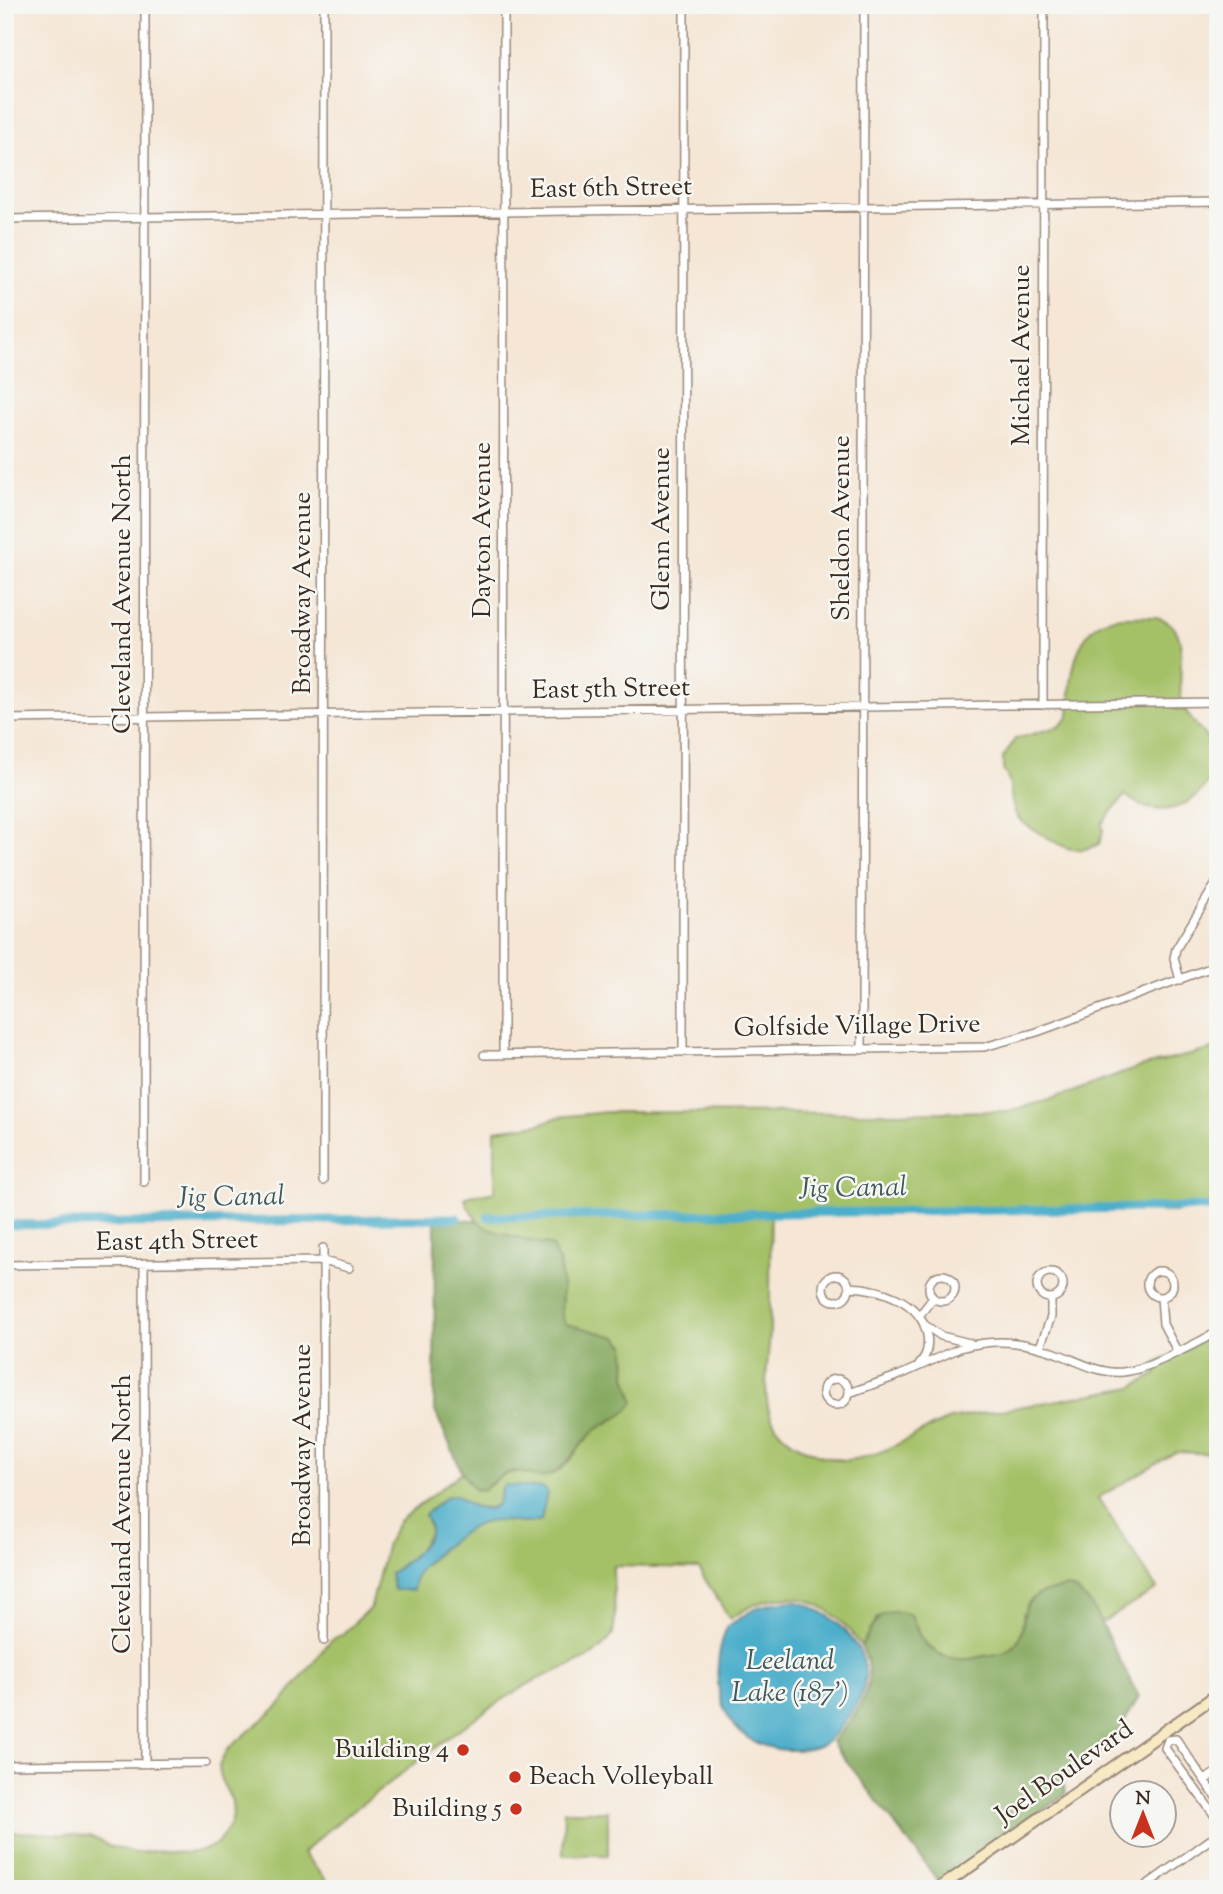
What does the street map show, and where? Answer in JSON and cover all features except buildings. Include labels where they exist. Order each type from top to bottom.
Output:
[{"type":"main road","name":"Joel Boulevard","points":[[938,1889],[1166,1736],[1216,1697]]},
{"type":"street","name":"Cleveland Avenue North","points":[[144,1182],[145,5]]},
{"type":"street","name":"Broadway Avenue","points":[[323,1181],[324,5]]},
{"type":"street","name":"Dayton Avenue","points":[[503,1055],[504,5]]},
{"type":"street","name":"Glenn Avenue","points":[[683,1052],[684,5]]},
{"type":"street","name":"Sheldon Avenue","points":[[862,1050],[864,5]]},
{"type":"street","name":"Michael Avenue","points":[[1043,705],[1044,5]]},
{"type":"street","name":"East 6th Street","points":[[5,219],[1218,202]]},
{"type":"street","name":"East 5th Street","points":[[5,719],[1218,702]]},
{"type":"street","points":[[1180,979],[1174,958],[1176,949],[1218,880]]},
{"type":"street","name":"Golfside Village Drive","points":[[484,1055],[972,1048],[997,1045],[1218,965]]},
{"type":"street","name":"Broadway Avenue","points":[[323,1248],[324,1641]]},
{"type":"street","name":"East 4th Street","points":[[5,1265],[323,1261],[349,1268]]},
{"type":"street","name":"Cleveland Avenue North","points":[[144,1263],[145,1764]]},
{"type":"street","points":[[849,1287],[867,1288],[893,1296],[941,1336],[974,1344]]},
{"type":"street","points":[[1161,1297],[1163,1324],[1177,1351]]},
{"type":"street","points":[[919,1316],[933,1298]]},
{"type":"street","points":[[1040,1347],[1051,1317],[1051,1299]]},
{"type":"street","points":[[913,1370],[923,1360],[928,1348],[925,1325]]},
{"type":"street","points":[[849,1393],[974,1344],[1010,1341],[1040,1347],[1091,1367],[1121,1372],[1142,1367],[1218,1332]]},
{"type":"street","points":[[1218,1800],[1176,1739],[1166,1736],[1165,1748],[1218,1820]]},
{"type":"street","points":[[5,1765],[206,1763]]},
{"type":"street","points":[[1205,1780],[1218,1771]]},
{"type":"street","points":[[1141,1889],[1218,1834]]},
{"type":"green space","points":[[1156,617],[1168,622],[1179,638],[1181,696],[1188,715],[1211,744],[1215,761],[1213,772],[1194,798],[1175,808],[1150,808],[1125,795],[1102,823],[1103,831],[1099,844],[1090,848],[1067,848],[1019,819],[1012,804],[1009,781],[1003,770],[1003,758],[1015,739],[1060,726],[1069,716],[1071,680],[1077,655],[1088,633],[1103,621]]},
{"type":"green space","points":[[1218,1048],[1218,1204],[1200,1204],[1175,1212],[771,1211],[770,1328],[766,1381],[770,1413],[777,1427],[788,1439],[820,1455],[847,1460],[887,1449],[950,1419],[1133,1387],[1157,1374],[1156,1363],[1218,1332],[1218,1454],[1176,1452],[1098,1498],[1157,1589],[1101,1623],[1091,1604],[1023,1613],[1021,1634],[1010,1649],[997,1655],[960,1659],[950,1658],[933,1650],[920,1635],[916,1625],[877,1618],[861,1646],[833,1615],[802,1599],[767,1600],[730,1619],[698,1568],[613,1566],[615,1622],[612,1635],[605,1644],[587,1658],[514,1692],[477,1717],[343,1818],[303,1853],[334,1889],[5,1889],[5,1831],[90,1836],[109,1846],[135,1853],[160,1850],[187,1853],[202,1851],[217,1844],[233,1816],[232,1801],[221,1780],[219,1766],[227,1750],[280,1705],[331,1640],[343,1634],[371,1607],[387,1543],[399,1521],[462,1472],[474,1489],[485,1487],[502,1476],[513,1473],[539,1476],[552,1474],[566,1464],[590,1435],[621,1414],[634,1401],[626,1376],[627,1359],[603,1334],[566,1324],[561,1316],[562,1283],[559,1260],[531,1241],[486,1228],[468,1206],[465,1198],[495,1192],[495,1130],[540,1124],[558,1117],[607,1112],[1008,1111],[1053,1099],[1140,1067]],"holes":[[[501,1489],[547,1492],[541,1520],[528,1523],[481,1523],[452,1540],[419,1570],[416,1576],[391,1573],[418,1551],[430,1531],[425,1514],[446,1497],[456,1495],[471,1505],[487,1508],[498,1503]]]},
{"type":"green space","points":[[435,1220],[477,1220],[489,1229],[552,1246],[560,1269],[561,1310],[566,1324],[617,1337],[625,1345],[626,1376],[634,1401],[622,1414],[589,1436],[566,1463],[552,1474],[539,1477],[520,1472],[508,1473],[479,1490],[474,1489],[462,1472],[434,1409]]},
{"type":"green space","points":[[1065,1587],[1076,1590],[1091,1604],[1139,1697],[1111,1744],[1065,1775],[1062,1780],[1066,1794],[939,1882],[832,1742],[857,1710],[867,1686],[867,1660],[861,1646],[880,1617],[900,1612],[911,1615],[922,1640],[934,1651],[948,1658],[972,1659],[1003,1653],[1017,1643],[1027,1605],[1032,1599],[1039,1594]]},
{"type":"green space","points":[[564,1811],[608,1811],[608,1855],[563,1855]]},
{"type":"water","points":[[504,1485],[544,1488],[547,1492],[541,1520],[527,1523],[495,1521],[470,1528],[420,1569],[413,1590],[394,1590],[390,1573],[414,1555],[428,1537],[430,1527],[425,1515],[446,1497],[456,1495],[477,1508],[494,1507]]},
{"type":"water","name":"Leeland Lake (187')","points":[[794,1601],[822,1612],[845,1631],[861,1653],[865,1677],[862,1693],[855,1707],[829,1740],[815,1748],[788,1750],[765,1746],[747,1737],[733,1724],[724,1708],[718,1669],[727,1627],[758,1608]]},
{"type":"waterway","name":"Jig Canal","points":[[488,1217],[1218,1207]]},
{"type":"waterway","name":"Jig Canal","points":[[5,1225],[457,1218]]},
{"type":"place","name":"Building 4","points":[[463,1750]]},
{"type":"place","name":"Beach Volleyball","points":[[515,1777]]},
{"type":"place","name":"Building 5","points":[[516,1809]]}]
